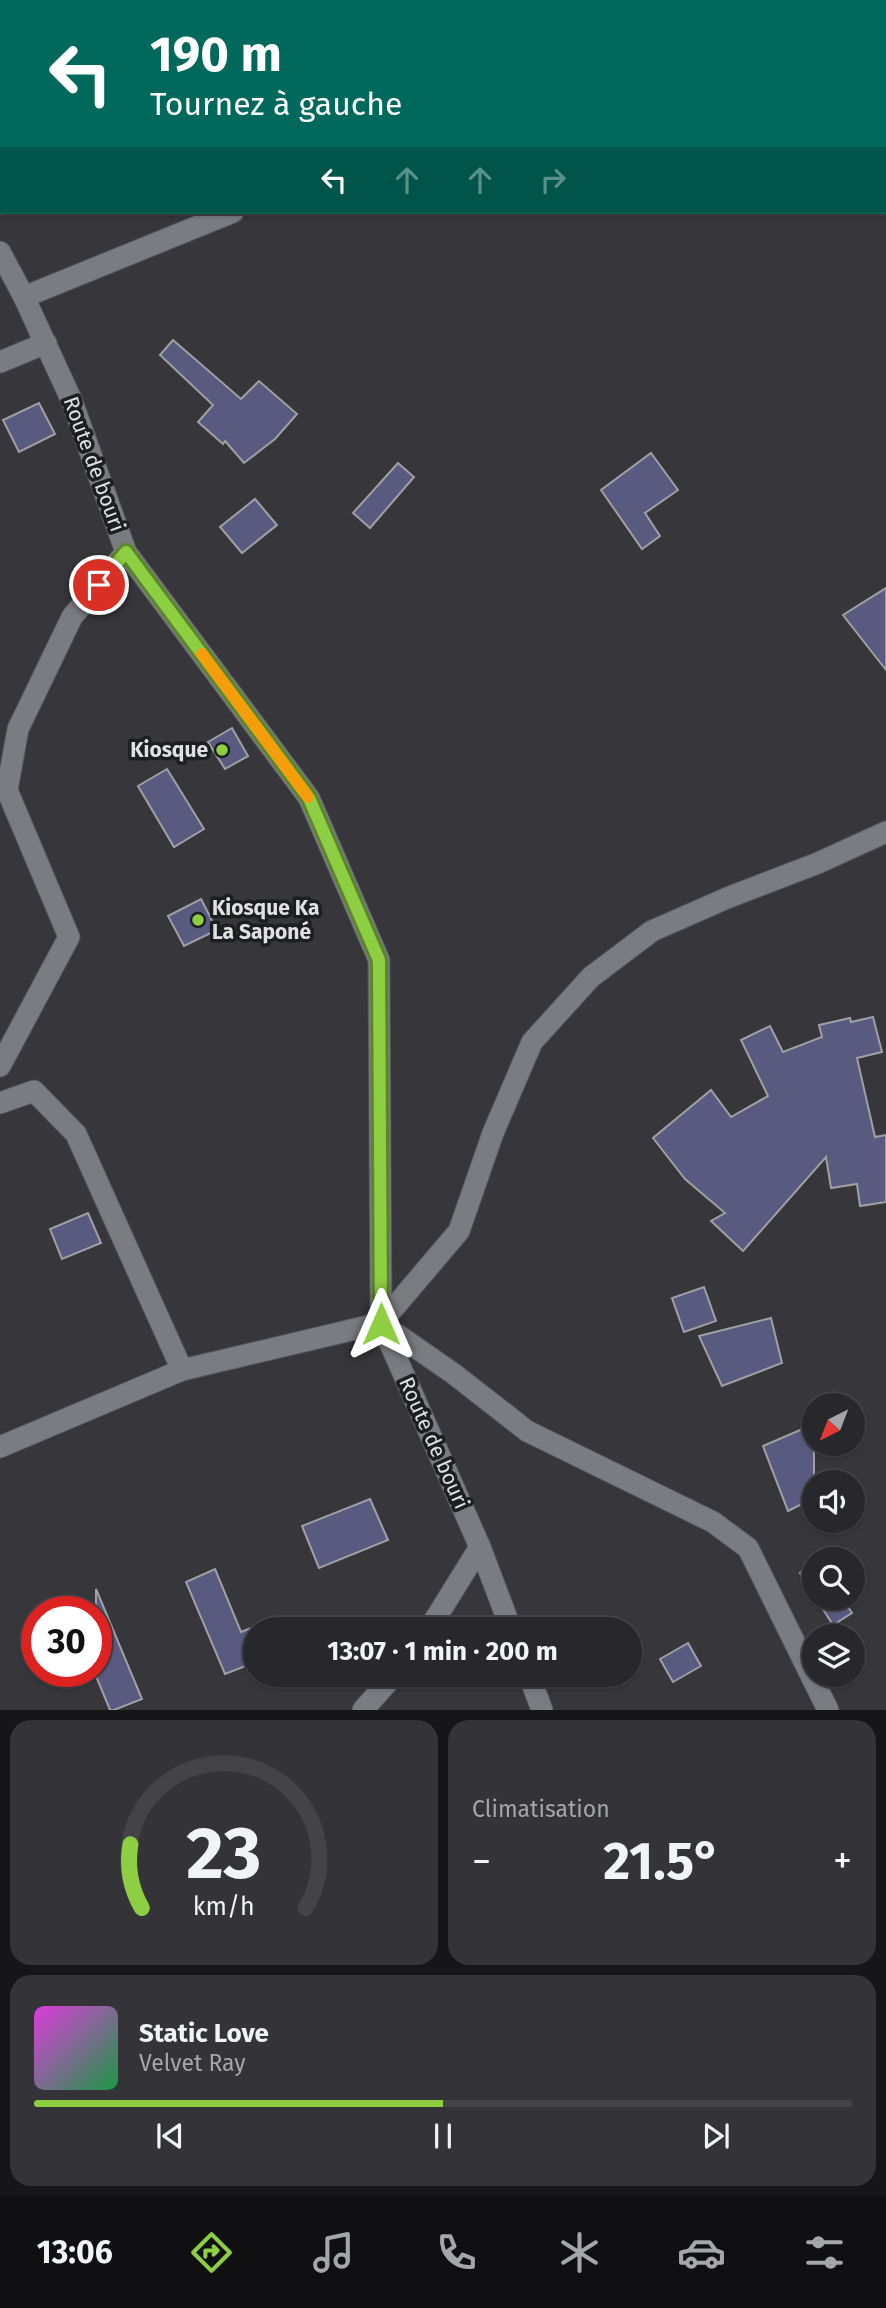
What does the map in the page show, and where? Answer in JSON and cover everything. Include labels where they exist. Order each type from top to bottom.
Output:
[{"type":"street","points":[[24,297],[228,214]]},
{"type":"street","name":"Route de bouri","points":[[0,252],[71,399],[126,552],[309,798],[379,960],[381,1324],[480,1547],[506,1617]]},
{"type":"street","points":[[0,362],[46,343]]},
{"type":"street","points":[[0,1066],[69,937],[7,790],[18,729],[72,617],[126,552]]},
{"type":"street","points":[[0,1447],[182,1370],[381,1324],[459,1231],[493,1133],[531,1042],[591,977],[652,931],[886,832]]},
{"type":"street","points":[[0,1103],[34,1091],[76,1134],[182,1370]]},
{"type":"street","points":[[381,1324],[454,1374],[527,1431],[713,1522],[748,1548],[828,1710]]},
{"type":"street","points":[[436,1617],[480,1547]]},
{"type":"street","points":[[363,1710],[383,1687]]},
{"type":"street","points":[[533,1687],[542,1710]]},
{"type":"building","points":[[173,340],[241,399],[259,381],[297,414],[275,439],[244,463],[225,441],[223,444],[198,422],[213,405],[160,355]]},
{"type":"building","points":[[39,403],[55,434],[19,452],[3,420]]},
{"type":"building","points":[[651,453],[678,490],[645,513],[660,536],[642,549],[601,490]]},
{"type":"building","points":[[398,463],[414,477],[370,528],[353,513]]},
{"type":"building","points":[[255,499],[277,525],[242,553],[220,527]]},
{"type":"building","points":[[886,588],[886,670],[843,615]]},
{"type":"building","points":[[232,728],[248,756],[225,769],[208,742]]},
{"type":"building","points":[[167,769],[204,829],[174,847],[138,786]]},
{"type":"building","points":[[201,899],[217,930],[184,946],[168,916]]},
{"type":"building","points":[[873,1017],[882,1052],[857,1058],[875,1137],[886,1135],[886,1202],[860,1206],[857,1184],[831,1188],[826,1157],[743,1251],[711,1221],[725,1213],[685,1179],[653,1138],[711,1090],[731,1117],[768,1096],[741,1040],[770,1026],[783,1052],[822,1037],[819,1025],[850,1018],[851,1022]]},
{"type":"building","points":[[88,1213],[101,1243],[62,1259],[50,1229]]},
{"type":"building","points":[[704,1287],[716,1321],[684,1332],[672,1298]]},
{"type":"building","points":[[771,1318],[782,1363],[722,1386],[699,1336]]},
{"type":"building","points":[[802,1429],[802,1456],[814,1456],[814,1470],[802,1470],[802,1504],[788,1511],[763,1446]]},
{"type":"building","points":[[370,1499],[388,1540],[319,1568],[302,1526]]},
{"type":"building","points":[[215,1569],[241,1632],[243,1631],[243,1667],[225,1674],[186,1582]]},
{"type":"building","points":[[824,1610],[850,1610],[852,1613],[832,1624]]},
{"type":"building","points":[[112,1627],[142,1699],[110,1710],[101,1687],[112,1687]]},
{"type":"building","points":[[688,1643],[701,1666],[673,1682],[660,1659]]},
{"type":"slow traffic","points":[[202,654],[308,797]]},
{"type":"place","name":"Kiosque","points":[[222,750]]},
{"type":"place","name":"Kiosque Ka La Saponé","points":[[198,920]]},
{"type":"route","points":[[99,585],[126,552],[309,798],[379,960],[381,1324]]}]
